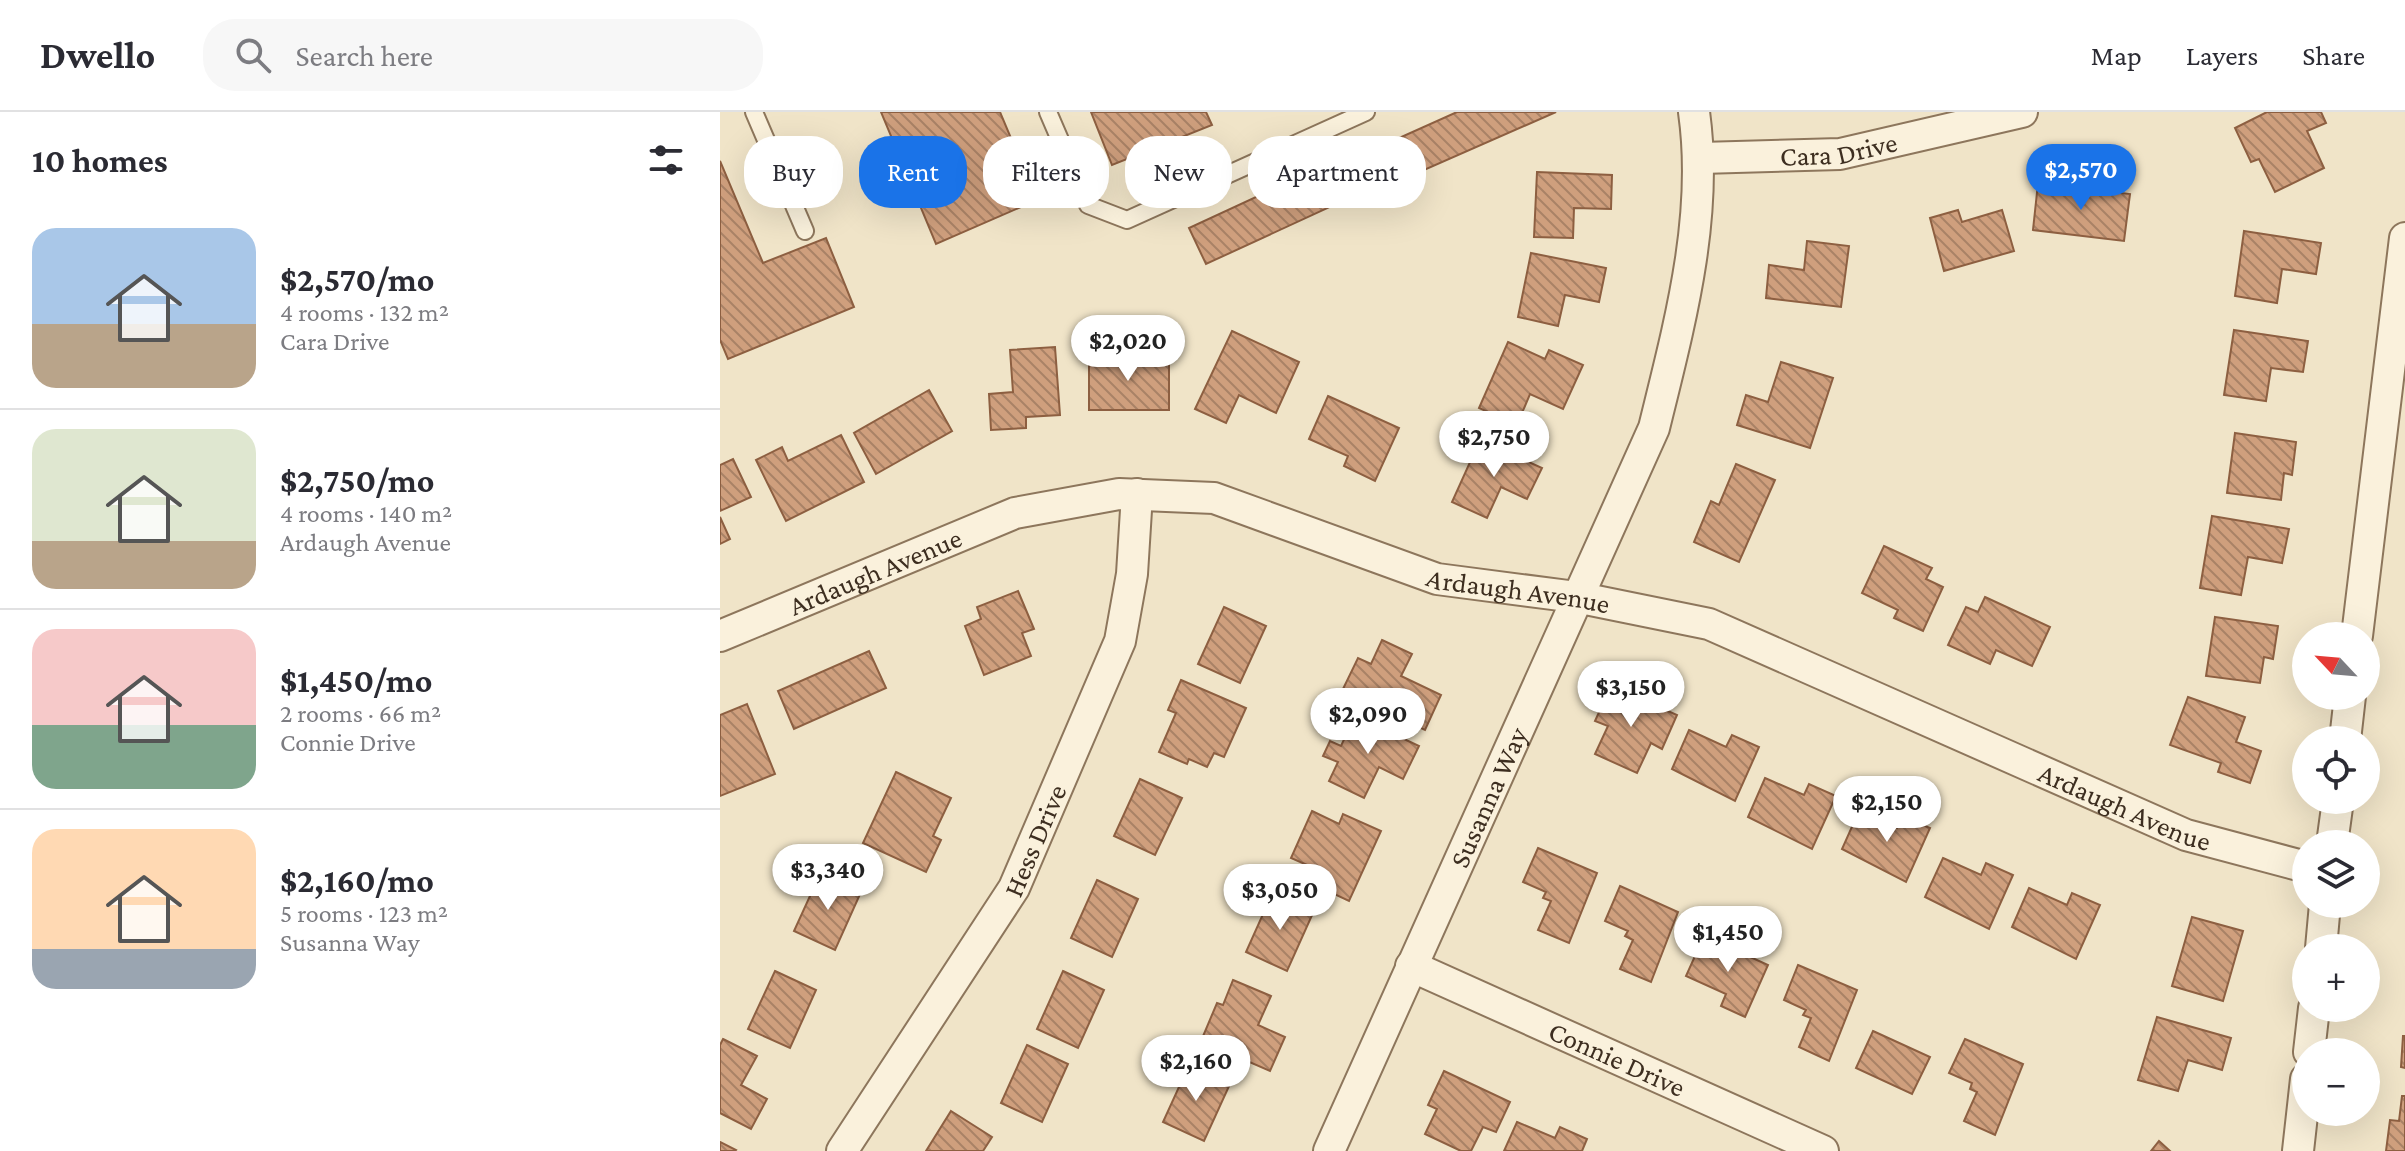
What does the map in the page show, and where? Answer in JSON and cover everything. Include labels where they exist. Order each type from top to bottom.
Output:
[{"type":"street","name":"Susanna Way","points":[[1329,1151],[1654,428],[1685,300],[1701,158],[1694,112]]},
{"type":"street","name":"Cara Drive","points":[[1701,158],[1840,154],[2022,112]]},
{"type":"street","points":[[2359,622],[2405,238]]},
{"type":"street","name":"Ardaugh Avenue","points":[[720,636],[1015,513],[1119,494],[1214,498],[1437,579],[1576,597],[1709,624],[2186,835],[2292,863]]},
{"type":"street","name":"Hess Drive","points":[[842,1151],[1014,888],[1120,641],[1132,574],[1137,494]]},
{"type":"street","name":"Connie Drive","points":[[1411,966],[1823,1151]]},
{"type":"street","points":[[2298,1151],[2301,1126]]},
{"type":"lane","points":[[754,112],[805,231]]},
{"type":"lane","points":[[1048,112],[1088,205],[1127,220],[1366,112]]},
{"type":"building","points":[[881,112],[1000,112],[1010,136],[983,136],[983,208],[1019,208],[936,244],[921,208],[967,208],[967,136],[891,136]]},
{"type":"building","points":[[1091,112],[1206,112],[1212,125],[1184,136],[1125,136],[1125,160],[1112,165],[1109,136],[1101,136]]},
{"type":"building","points":[[1457,112],[1556,112],[1426,169],[1426,136],[1403,136]]},
{"type":"building","points":[[2267,112],[2321,112],[2326,123],[2307,131],[2324,168],[2275,192],[2259,159],[2251,162],[2235,128]]},
{"type":"building","points":[[720,161],[763,263],[826,238],[854,307],[728,359],[720,340]]},
{"type":"building","points":[[1537,172],[1612,175],[1611,209],[1574,208],[1573,238],[1534,237]]},
{"type":"building","points":[[2038,183],[2130,194],[2124,241],[2033,230]]},
{"type":"building","points":[[1248,201],[1248,208],[1327,208],[1206,264],[1189,228]]},
{"type":"building","points":[[1958,210],[1962,222],[2002,210],[2014,251],[1944,271],[1930,218]]},
{"type":"building","points":[[2244,231],[2321,243],[2316,274],[2282,269],[2277,303],[2235,296]]},
{"type":"building","points":[[1807,241],[1849,246],[1841,307],[1766,298],[1769,265],[1804,270]]},
{"type":"building","points":[[1531,253],[1606,268],[1599,302],[1565,295],[1558,326],[1518,317]]},
{"type":"building","points":[[2234,330],[2308,341],[2303,372],[2271,368],[2266,401],[2224,395]]},
{"type":"building","points":[[1232,331],[1299,362],[1276,413],[1239,395],[1226,423],[1195,409]]},
{"type":"building","points":[[1508,342],[1545,359],[1549,350],[1583,365],[1563,409],[1530,394],[1517,425],[1479,408]]},
{"type":"building","points":[[1055,347],[1060,415],[1026,417],[1026,428],[991,430],[989,394],[1013,392],[1010,350]]},
{"type":"building","points":[[1089,353],[1123,353],[1123,360],[1169,360],[1169,410],[1089,410]]},
{"type":"building","points":[[1781,362],[1833,378],[1810,448],[1737,425],[1746,395],[1768,402]]},
{"type":"building","points":[[929,390],[952,431],[876,474],[854,433]]},
{"type":"building","points":[[1328,396],[1399,428],[1375,481],[1344,466],[1348,456],[1309,439]]},
{"type":"building","points":[[2235,433],[2296,442],[2292,475],[2284,473],[2281,500],[2227,493]]},
{"type":"building","points":[[841,435],[864,482],[786,521],[756,460],[782,447],[788,461]]},
{"type":"building","points":[[1480,440],[1542,468],[1527,499],[1501,487],[1487,518],[1452,502]]},
{"type":"building","points":[[733,459],[751,497],[720,511],[720,465]]},
{"type":"building","points":[[1736,464],[1775,480],[1739,562],[1694,542],[1711,501],[1719,505]]},
{"type":"building","points":[[2212,516],[2289,529],[2282,563],[2248,557],[2241,595],[2200,588]]},
{"type":"building","points":[[720,517],[730,539],[720,544]]},
{"type":"building","points":[[1884,546],[1932,568],[1926,579],[1943,587],[1923,631],[1894,618],[1898,610],[1862,593]]},
{"type":"building","points":[[1018,591],[1034,629],[1022,633],[1031,656],[984,675],[965,626],[981,619],[977,607]]},
{"type":"building","points":[[1985,597],[2050,627],[2032,666],[1996,650],[1990,664],[1948,645],[1966,607],[1978,612]]},
{"type":"building","points":[[1224,607],[1266,626],[1240,683],[1198,664]]},
{"type":"building","points":[[2215,617],[2278,626],[2273,659],[2264,657],[2260,683],[2206,676]]},
{"type":"building","points":[[1382,640],[1412,654],[1401,676],[1441,695],[1425,730],[1342,691],[1358,658],[1371,664]]},
{"type":"building","points":[[869,651],[886,688],[794,729],[778,691]]},
{"type":"building","points":[[1181,680],[1246,708],[1224,757],[1214,753],[1207,767],[1189,759],[1187,764],[1159,752],[1176,713],[1168,710]]},
{"type":"building","points":[[1611,686],[1677,715],[1662,749],[1651,743],[1637,773],[1595,754],[1608,726],[1595,721]]},
{"type":"building","points":[[2188,697],[2245,717],[2236,742],[2261,751],[2250,783],[2218,772],[2221,763],[2170,745]]},
{"type":"building","points":[[747,704],[775,774],[720,796],[720,715]]},
{"type":"building","points":[[1355,716],[1419,746],[1403,779],[1379,767],[1364,798],[1329,781],[1338,762],[1323,756],[1330,741],[1341,746]]},
{"type":"building","points":[[1689,730],[1726,747],[1732,735],[1759,747],[1735,801],[1672,769]]},
{"type":"building","points":[[896,772],[951,798],[933,836],[941,840],[926,872],[863,843]]},
{"type":"building","points":[[1765,778],[1804,795],[1809,784],[1836,796],[1812,849],[1748,817]]},
{"type":"building","points":[[1140,779],[1182,798],[1155,855],[1114,836]]},
{"type":"building","points":[[1312,811],[1339,824],[1343,814],[1381,831],[1349,901],[1315,885],[1321,871],[1291,858]]},
{"type":"building","points":[[1859,811],[1897,828],[1902,816],[1930,828],[1906,882],[1842,849]]},
{"type":"building","points":[[1538,848],[1597,873],[1569,943],[1538,930],[1551,901],[1543,898],[1546,892],[1523,882]]},
{"type":"building","points":[[1943,858],[1981,875],[1986,863],[2013,875],[1989,929],[1925,897]]},
{"type":"building","points":[[820,874],[861,892],[835,950],[794,931]]},
{"type":"building","points":[[1097,880],[1138,899],[1112,957],[1071,938]]},
{"type":"building","points":[[1620,886],[1678,912],[1651,982],[1620,969],[1633,940],[1625,936],[1628,931],[1605,921]]},
{"type":"building","points":[[2029,888],[2067,905],[2072,893],[2100,905],[2076,959],[2012,927]]},
{"type":"building","points":[[1272,894],[1313,913],[1287,971],[1246,952]]},
{"type":"building","points":[[2192,917],[2243,931],[2223,1001],[2172,986]]},
{"type":"building","points":[[1704,936],[1768,965],[1745,1017],[1721,1006],[1726,994],[1686,976]]},
{"type":"building","points":[[1798,965],[1857,990],[1829,1061],[1799,1047],[1811,1018],[1803,1015],[1806,1010],[1784,1000]]},
{"type":"building","points":[[775,971],[816,990],[790,1048],[748,1029]]},
{"type":"building","points":[[1063,971],[1104,990],[1078,1048],[1037,1029]]},
{"type":"building","points":[[1233,980],[1271,996],[1258,1025],[1285,1037],[1270,1071],[1201,1041],[1217,1003],[1223,1005]]},
{"type":"building","points":[[2157,1017],[2231,1038],[2222,1070],[2188,1060],[2178,1091],[2138,1080]]},
{"type":"building","points":[[1873,1031],[1930,1057],[1912,1094],[1856,1068]]},
{"type":"building","points":[[2405,1036],[2405,1068],[2401,1067]]},
{"type":"building","points":[[723,1039],[757,1056],[741,1085],[767,1099],[751,1129],[720,1113],[720,1045]]},
{"type":"building","points":[[1965,1039],[2023,1064],[1995,1135],[1964,1121],[1977,1092],[1970,1089],[1972,1083],[1949,1073]]},
{"type":"building","points":[[1027,1045],[1068,1064],[1042,1122],[1001,1103]]},
{"type":"building","points":[[1189,1065],[1230,1084],[1204,1141],[1163,1122]]},
{"type":"building","points":[[1444,1071],[1510,1102],[1496,1132],[1483,1127],[1471,1151],[1461,1151],[1425,1134],[1437,1109],[1428,1105]]},
{"type":"building","points":[[2402,1096],[2405,1096],[2405,1151],[2386,1151],[2390,1120],[2399,1121]]},
{"type":"building","points":[[951,1111],[992,1137],[983,1151],[926,1151]]},
{"type":"building","points":[[1517,1122],[1555,1138],[1560,1127],[1587,1139],[1582,1151],[1504,1151]]},
{"type":"building","points":[[2159,1141],[2170,1151],[2151,1151]]},
{"type":"building","points":[[720,1142],[736,1150],[720,1151]]}]
